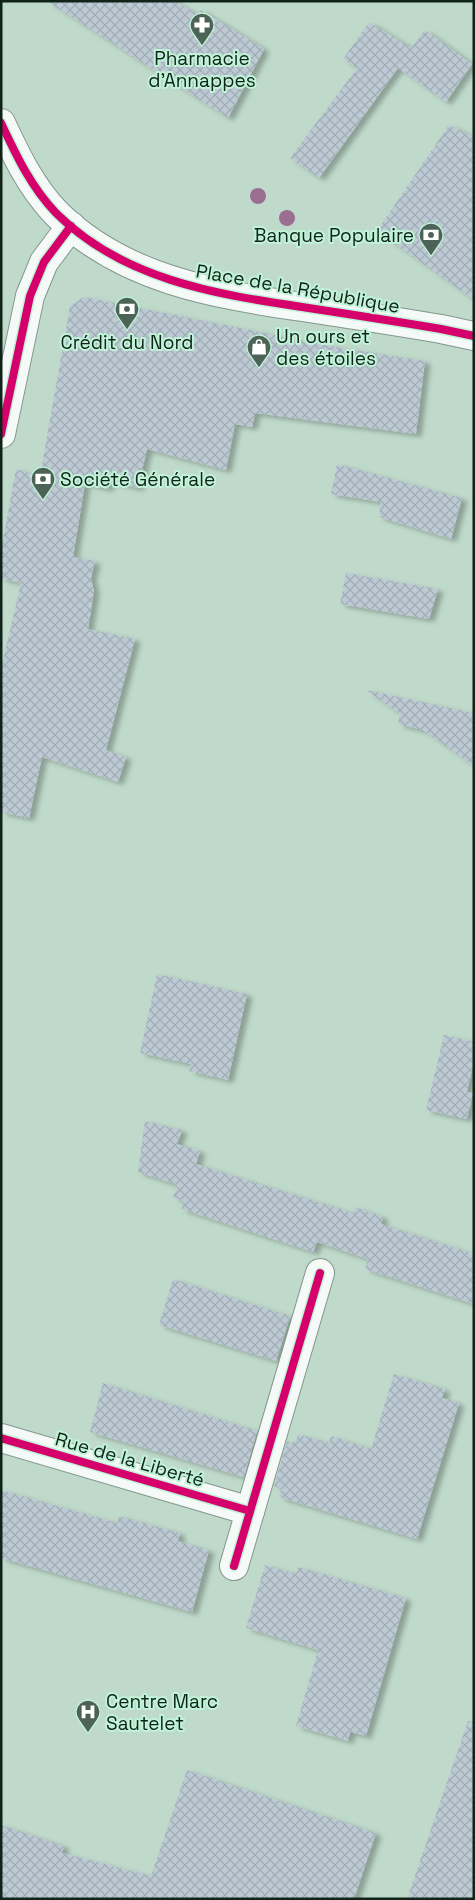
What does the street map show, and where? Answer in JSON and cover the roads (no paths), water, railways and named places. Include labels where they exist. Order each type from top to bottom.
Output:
[{"type":"street","name":"Place de la République","points":[[2,129],[38,191],[71,226],[116,258],[161,278],[239,298],[440,328],[474,336]]},
{"type":"street","points":[[1,434],[30,296],[44,262],[71,226]]},
{"type":"street","points":[[234,1566],[320,1273]]},
{"type":"street","name":"Rue de la Liberté","points":[[1,1438],[250,1511]]},
{"type":"place","name":"Pharmacie d'Annappes","points":[[202,46]]},
{"type":"place","name":"Banque Populaire","points":[[431,256]]},
{"type":"place","name":"Crédit du Nord","points":[[127,330]]},
{"type":"place","name":"Un ours et des étoiles","points":[[259,368]]},
{"type":"place","name":"Société Générale","points":[[43,500]]},
{"type":"place","name":"Centre Marc Sautelet","points":[[88,1733]]}]
